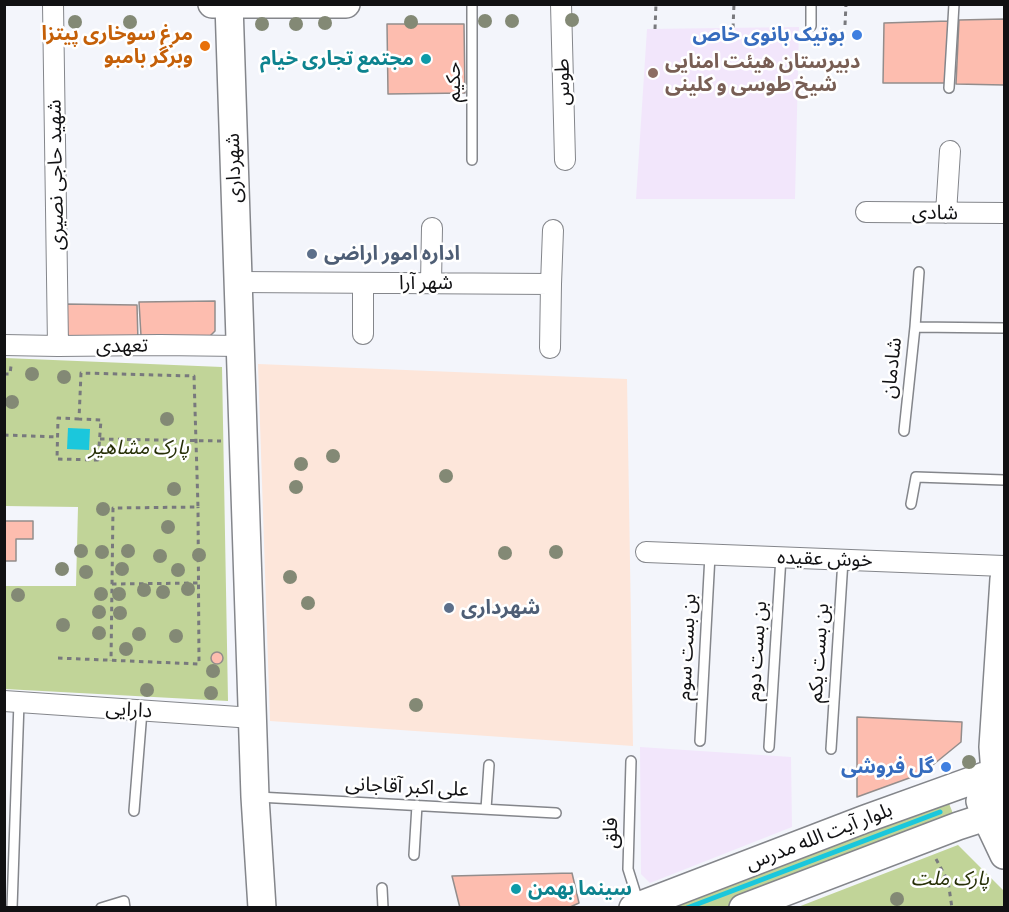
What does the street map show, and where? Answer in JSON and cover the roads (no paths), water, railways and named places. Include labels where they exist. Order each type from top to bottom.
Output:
[{"type":"main road","points":[[212,4],[346,4]]},
{"type":"main road","name":"شهرداری","points":[[229,5],[255,797],[262,908]]},
{"type":"main road","points":[[1005,579],[990,774],[1005,855]]},
{"type":"main road","name":"بلوار آیت الله مدرس","points":[[638,907],[855,823],[990,774]]},
{"type":"main road","name":"بلوار آیت الله مدرس","points":[[743,908],[998,811]]},
{"type":"street","name":"شهید حاجی نصیری","points":[[54,4],[58,346]]},
{"type":"street","name":"طوس","points":[[561,4],[565,159]]},
{"type":"street","points":[[946,213],[950,151]]},
{"type":"street","name":"شادی","points":[[866,212],[1005,213]]},
{"type":"street","points":[[431,283],[432,228]]},
{"type":"street","points":[[549,348],[553,230]]},
{"type":"street","name":"شهر آرا","points":[[238,282],[551,284]]},
{"type":"street","points":[[363,283],[363,334]]},
{"type":"street","name":"تعهدی","points":[[4,345],[240,346]]},
{"type":"street","name":"خوش عقیده","points":[[646,552],[1005,566]]},
{"type":"street","name":"دارایی","points":[[12,701],[253,718]]},
{"type":"lane","name":"حکیم","points":[[472,4],[472,160]]},
{"type":"lane","points":[[811,4],[811,26]]},
{"type":"lane","points":[[949,88],[954,4]]},
{"type":"lane","points":[[915,327],[919,272]]},
{"type":"lane","name":"شادمان","points":[[904,431],[915,327],[1005,328]]},
{"type":"lane","points":[[911,504],[916,477],[1005,480]]},
{"type":"lane","name":"بن بست سوم","points":[[700,741],[710,555]]},
{"type":"lane","name":"بن بست دوم","points":[[769,747],[782,558]]},
{"type":"lane","name":"بن بست یکم","points":[[831,749],[843,560]]},
{"type":"lane","points":[[12,701],[12,908]]},
{"type":"lane","points":[[134,811],[142,711]]},
{"type":"lane","name":"فلق","points":[[631,761],[628,869],[638,907]]},
{"type":"lane","points":[[486,809],[489,765]]},
{"type":"lane","name":"علی اکبر آقاجانی","points":[[255,797],[556,813]]},
{"type":"lane","points":[[414,855],[417,805]]},
{"type":"lane","points":[[382,888],[383,908]]},
{"type":"lane","points":[[101,908],[124,901],[125,908]]},
{"type":"water","points":[[68,428],[90,429],[89,450],[67,449]]},
{"type":"waterway","points":[[687,908],[940,812]]},
{"type":"place","name":"بوتیک بانوی خاص","points":[[857,35]]},
{"type":"place","name":"مرغ سوخاری پیتزا وبرگر بامبو","points":[[205,46]]},
{"type":"place","name":"مجتمع تجاری خیام","points":[[426,59]]},
{"type":"place","name":"دبیرستان هیئت امنایی شیخ طوسی و کلینی","points":[[653,73]]},
{"type":"place","name":"اداره امور اراضی","points":[[312,254]]},
{"type":"place","name":"شهرداری","points":[[449,608]]},
{"type":"place","name":"گل فروشی","points":[[946,767]]},
{"type":"place","name":"سینما بهمن","points":[[516,889]]},
{"type":"park label","name":"پارک مشاهیر","points":[[139,448]]},
{"type":"park label","name":"پارک ملت","points":[[950,879]]}]
